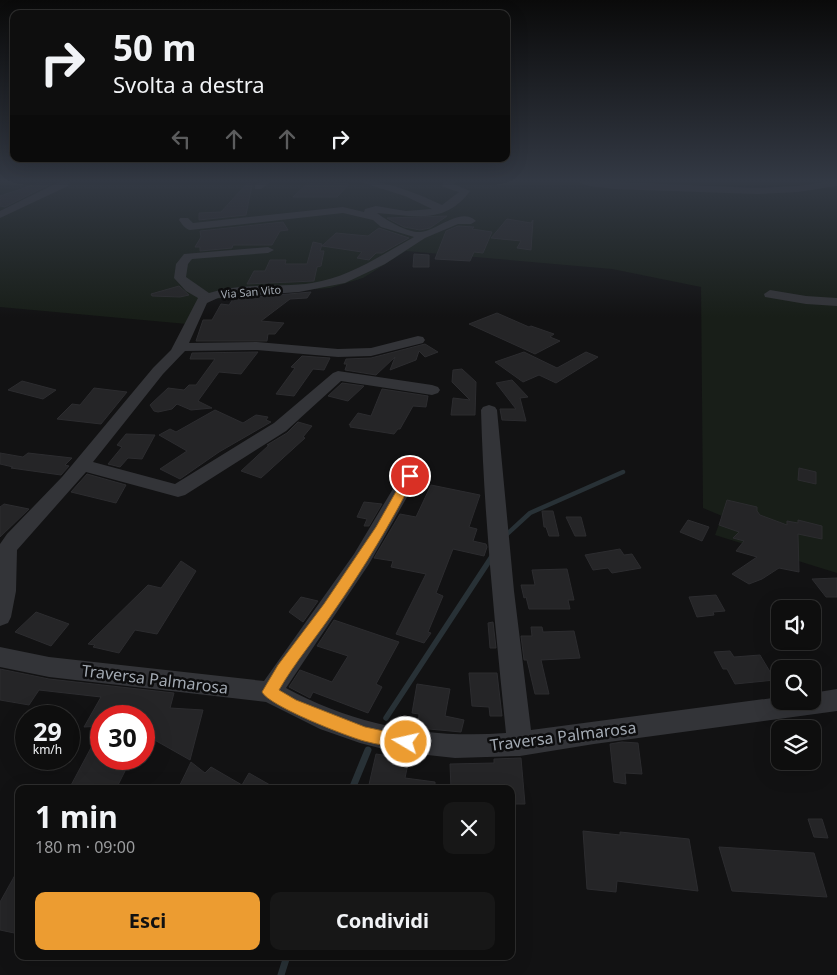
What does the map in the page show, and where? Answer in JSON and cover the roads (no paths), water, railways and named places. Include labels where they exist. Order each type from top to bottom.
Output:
[{"type":"street","points":[[189,226],[204,226]]},
{"type":"street","points":[[386,226],[421,236]]},
{"type":"street","name":"Via San Vito","points":[[0,618],[4,591],[3,554],[14,539],[82,465],[158,371],[180,347],[202,301],[208,298],[242,292],[314,286],[341,280],[419,239],[421,236],[446,226]]},
{"type":"street","points":[[208,298],[191,288],[180,278],[182,264],[188,256],[268,250]]},
{"type":"street","points":[[314,286],[327,271]]},
{"type":"street","points":[[770,294],[806,300],[837,302]]},
{"type":"street","points":[[180,347],[257,346],[338,353],[371,352],[418,340]]},
{"type":"street","points":[[82,465],[178,491],[280,427],[338,376],[432,390]]},
{"type":"street","points":[[489,410],[499,543],[520,744]]},
{"type":"street","points":[[270,692],[382,528],[410,476]]},
{"type":"street","name":"Traversa Palmarosa","points":[[0,657],[49,667],[270,692],[291,705],[364,734],[389,740],[441,747],[520,744],[837,700]]},
{"type":"waterway","points":[[505,536],[530,513],[623,472]]},
{"type":"waterway","points":[[386,718],[493,555]]},
{"type":"waterway","points":[[354,785],[368,750]]},
{"type":"waterway","points":[[281,975],[286,960]]}]
